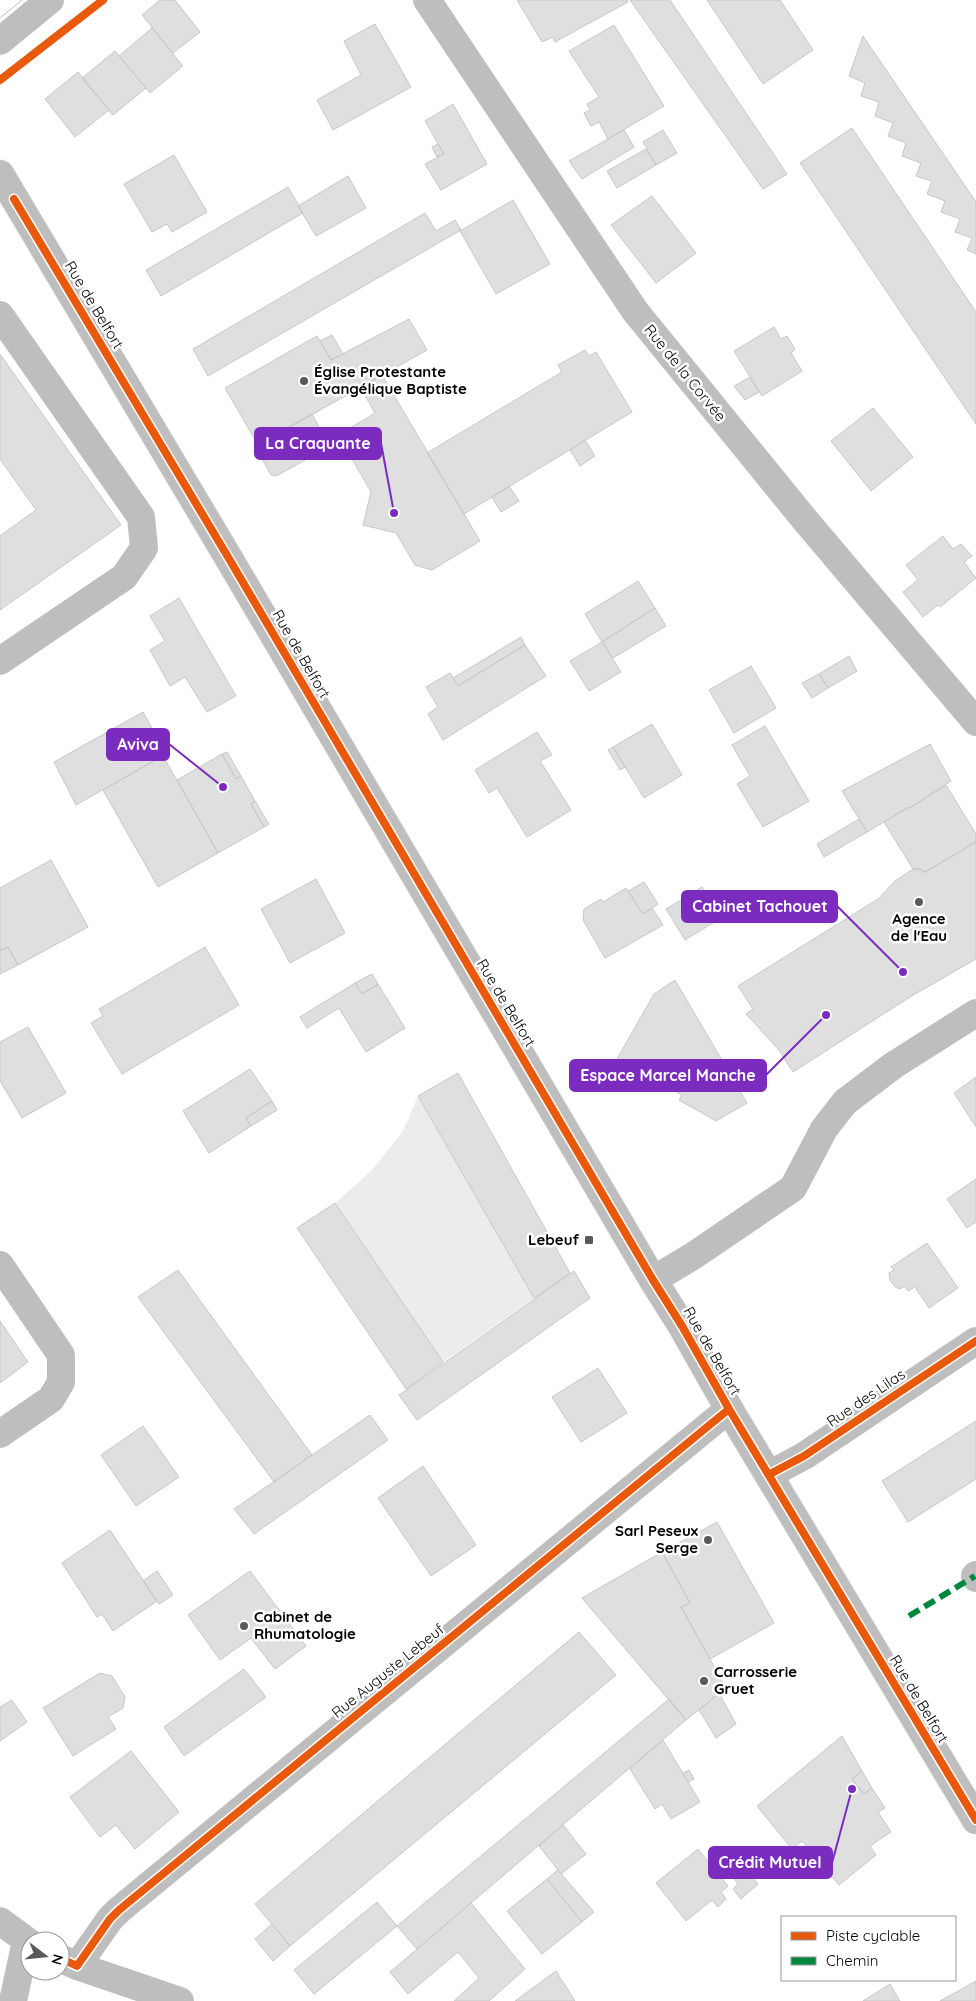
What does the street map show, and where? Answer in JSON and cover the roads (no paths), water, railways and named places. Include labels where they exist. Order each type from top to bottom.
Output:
[{"type":"street","points":[[0,41],[50,0]]},
{"type":"street","name":"Rue de la Corvée","points":[[427,0],[635,311],[805,520],[976,722]]},
{"type":"street","name":"Rue de Belfort","points":[[0,174],[228,557],[653,1280],[976,1820]]},
{"type":"street","points":[[0,314],[141,517],[144,548],[124,576],[0,661]]},
{"type":"street","points":[[653,1280],[693,1256],[793,1188],[824,1129],[845,1102],[894,1065],[976,1013]]},
{"type":"street","points":[[0,1265],[61,1355],[61,1382],[51,1400],[0,1434]]},
{"type":"street","name":"Rue des Lilas","points":[[770,1474],[804,1456],[976,1341]]},
{"type":"street","name":"Rue Auguste Lebeuf","points":[[70,1961],[119,1910],[730,1409]]},
{"type":"street","points":[[0,1921],[20,1936]]},
{"type":"street","points":[[70,1962],[180,2001]]},
{"type":"street","points":[[13,2001],[20,1973]]},
{"type":"tram line","points":[[0,18],[22,0]]},
{"type":"tram line","points":[[0,41],[50,0]]},
{"type":"place","name":"Église Protestante Évangélique Baptiste","points":[[304,381]]},
{"type":"place","name":"La Craquante","points":[[394,513]]},
{"type":"place","name":"Aviva","points":[[223,787]]},
{"type":"place","name":"Agence de l'Eau","points":[[919,902]]},
{"type":"place","name":"Cabinet Tachouet","points":[[903,972]]},
{"type":"place","name":"Espace Marcel Manche","points":[[826,1015]]},
{"type":"place","name":"Lebeuf","points":[[589,1240]]},
{"type":"place","name":"Sarl Peseux Serge","points":[[708,1540]]},
{"type":"place","name":"Cabinet de Rhumatologie","points":[[244,1626]]},
{"type":"place","name":"Carrosserie Gruet","points":[[704,1681]]},
{"type":"place","name":"Crédit Mutuel","points":[[852,1789]]}]
